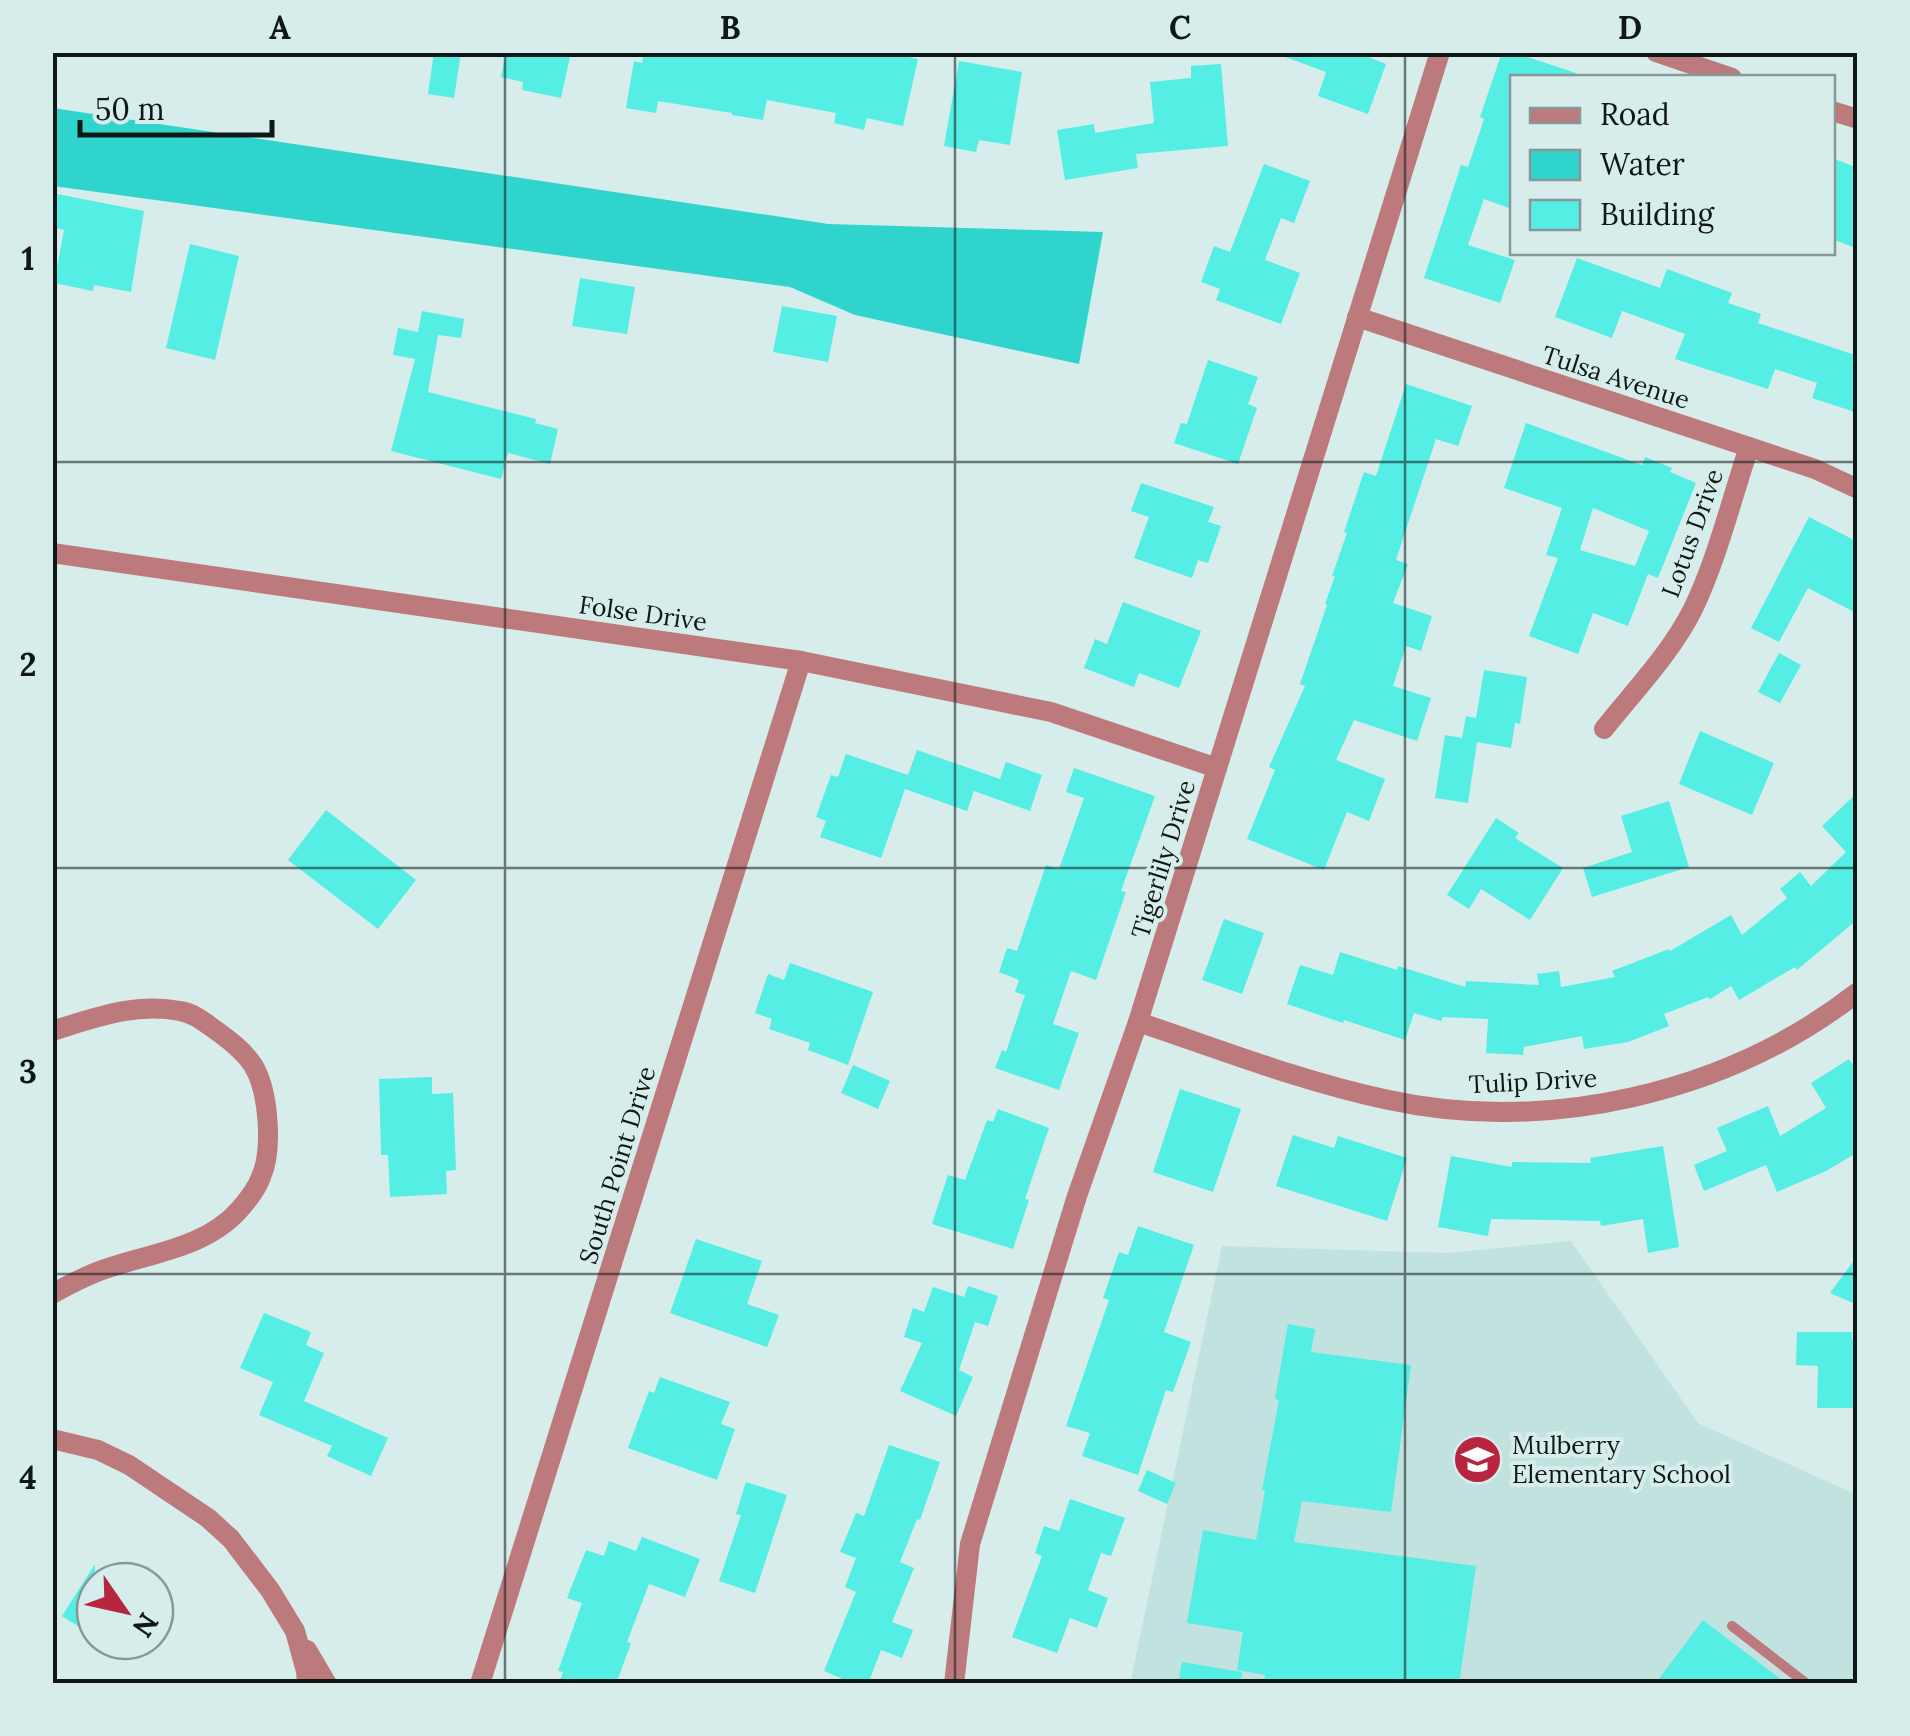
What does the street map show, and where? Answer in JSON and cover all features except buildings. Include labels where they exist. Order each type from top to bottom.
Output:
[{"type":"street","name":"Tigerlily Drive","points":[[954,1684],[970,1544],[1078,1196],[1138,1022],[1440,52]]},
{"type":"street","points":[[1656,52],[1723,75]]},
{"type":"street","name":"Tulsa Avenue","points":[[1357,317],[1815,469],[1858,490]]},
{"type":"street","name":"Lotus Drive","points":[[1604,729],[1674,641],[1692,610],[1749,447]]},
{"type":"street","name":"Folse Drive","points":[[52,553],[802,661],[1050,712],[1217,768]]},
{"type":"street","name":"South Point Drive","points":[[480,1684],[802,661]]},
{"type":"street","name":"Tulip Drive","points":[[1138,1022],[1386,1100],[1446,1109],[1507,1112],[1568,1109],[1676,1086],[1756,1054],[1858,992]]},
{"type":"street","points":[[52,1032],[118,1011],[150,1008],[196,1016],[234,1043],[254,1066],[269,1133],[262,1176],[228,1222],[195,1242],[103,1269],[52,1294]]},
{"type":"street","points":[[52,1439],[98,1450],[129,1465],[208,1518],[260,1577],[327,1684]]},
{"type":"street","points":[[295,1631],[307,1684]]},
{"type":"lane","points":[[1732,1626],[1807,1684]]},
{"type":"shaded area","name":"Mulberry Elementary School","points":[[1571,1241],[1698,1423],[1857,1495],[1857,1683],[1130,1684],[1222,1246],[1447,1253]]},
{"type":"water","points":[[53,108],[828,224],[1103,232],[1079,364],[855,315],[790,287],[53,186]]},
{"type":"place","name":"Mulberry Elementary School","points":[[1477,1459]]}]
